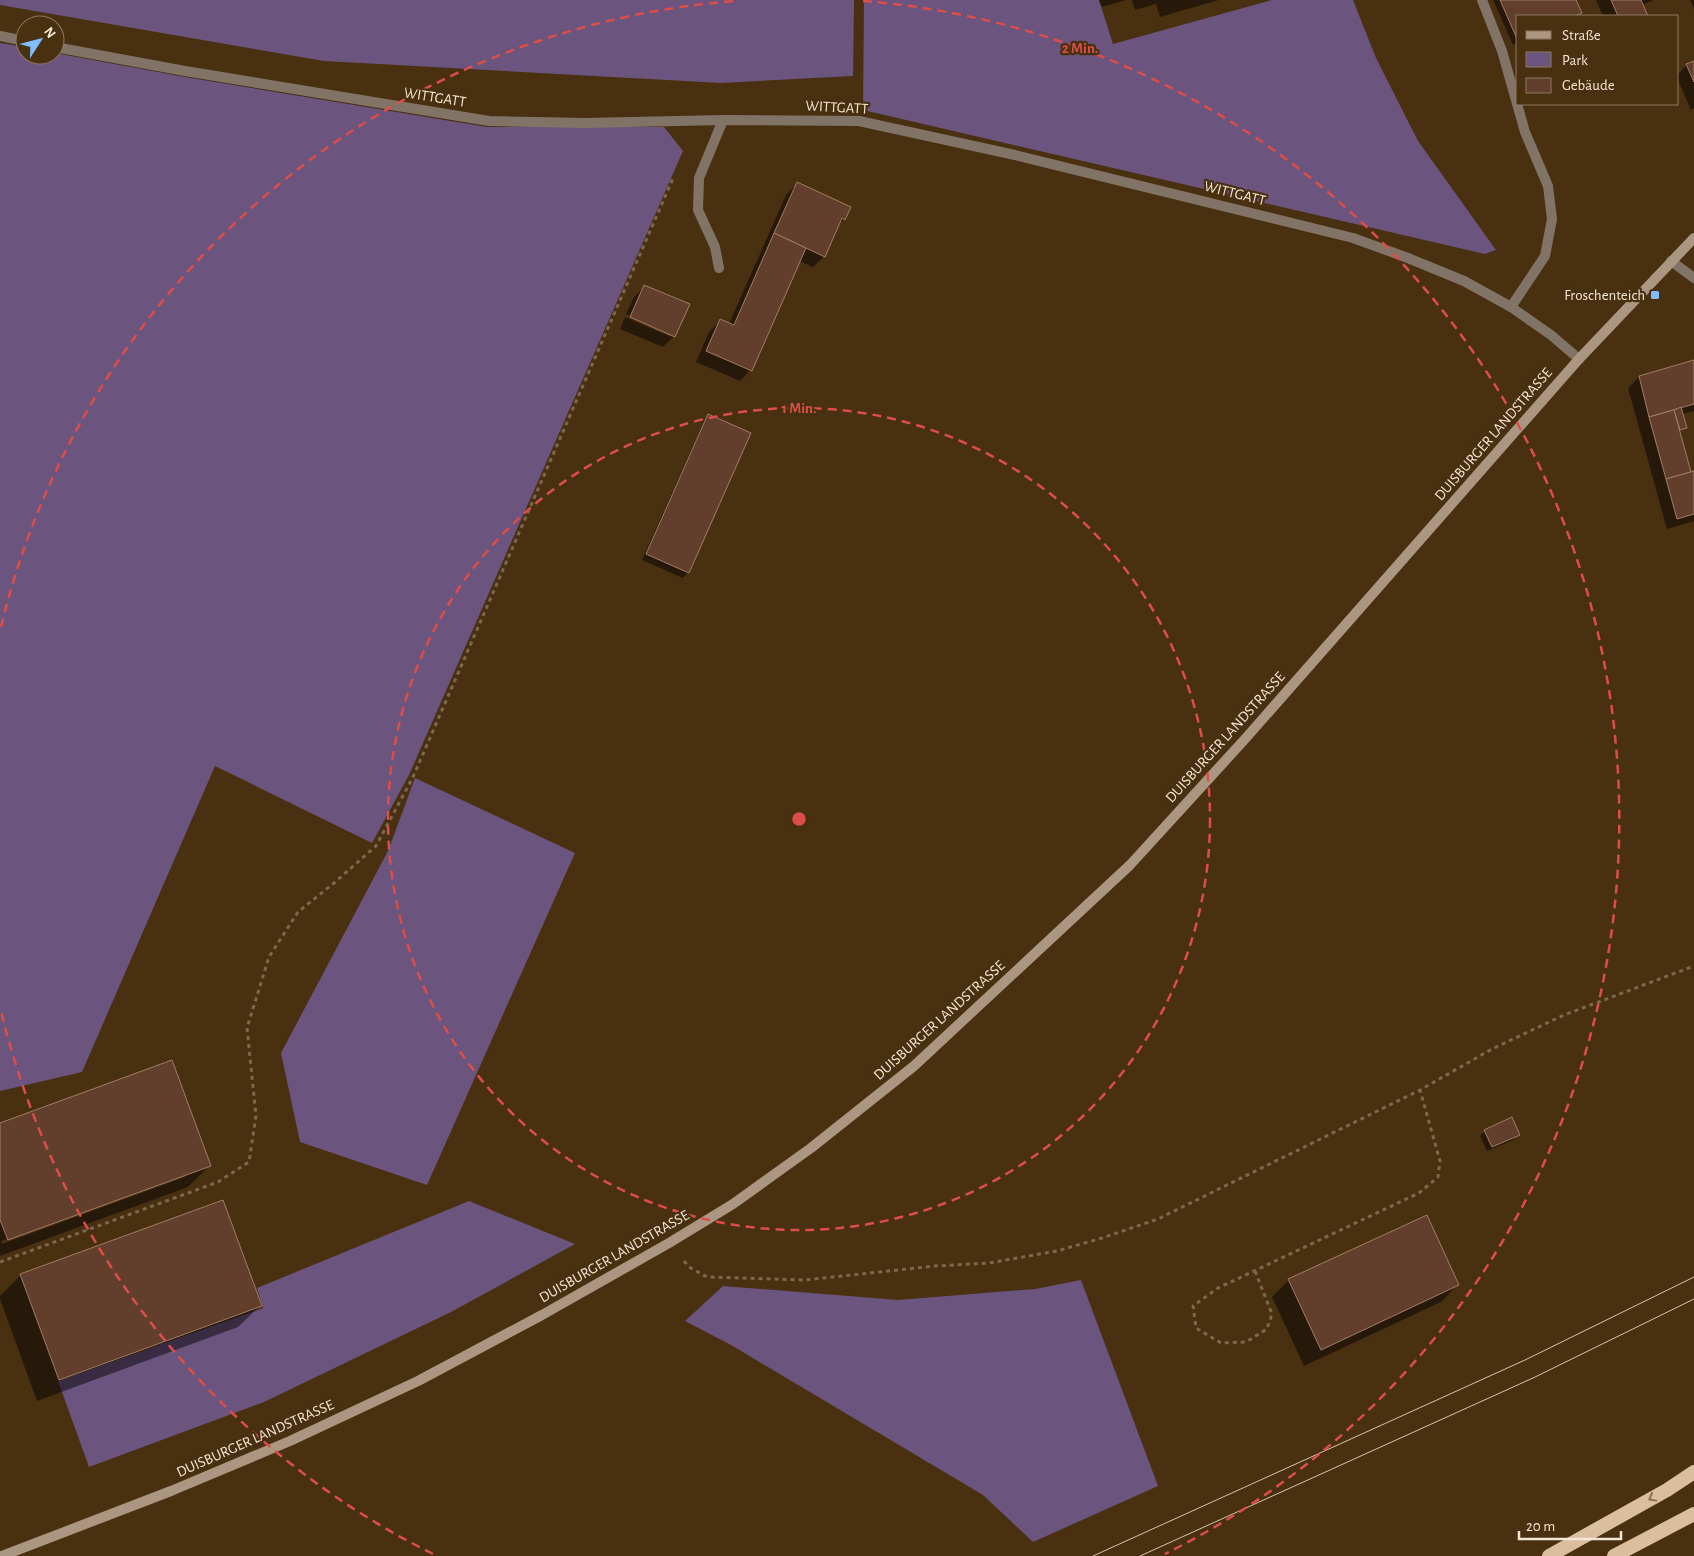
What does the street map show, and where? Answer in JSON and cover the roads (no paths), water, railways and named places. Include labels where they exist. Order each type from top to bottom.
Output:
[{"type":"highway","points":[[1550,1556],[1667,1490],[1694,1472]]},
{"type":"highway","points":[[1614,1556],[1694,1514]]},
{"type":"main road","name":"DUISBURGER LANDSTRASSE","points":[[2,1556],[171,1491],[290,1441],[418,1381],[542,1315],[669,1243],[733,1204],[811,1148],[914,1066],[1130,865],[1245,739],[1579,359],[1694,238]]},
{"type":"street","points":[[1482,0],[1502,51],[1516,100]]},
{"type":"street","points":[[0,36],[15,39]]},
{"type":"street","name":"WITTGATT","points":[[65,49],[185,71],[489,121],[586,123],[859,120],[1015,155],[1353,238],[1464,281],[1511,307],[1551,335],[1579,359]]},
{"type":"street","points":[[1511,307],[1545,256],[1552,219],[1548,186],[1525,132],[1517,105]]},
{"type":"street","points":[[719,268],[715,247],[698,210],[699,178],[723,120]]},
{"type":"street","points":[[1671,261],[1694,278]]},
{"type":"tram line","points":[[1093,1556],[1525,1360],[1694,1277]]},
{"type":"tram line","points":[[1140,1556],[1533,1378],[1694,1299]]},
{"type":"place","name":"Froschenteich","points":[[1655,295]]}]
